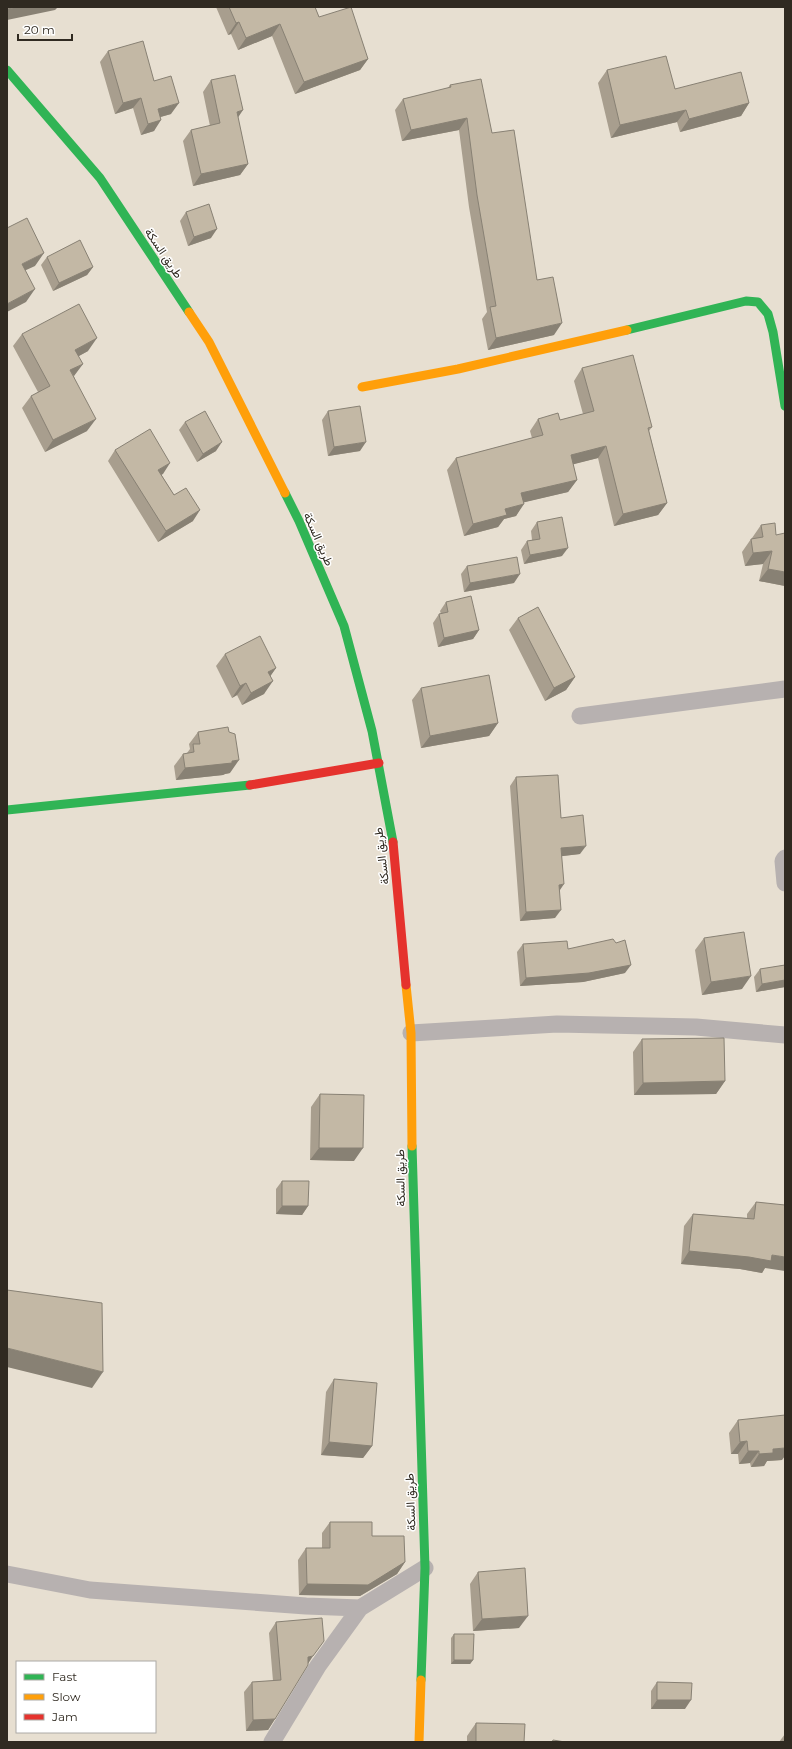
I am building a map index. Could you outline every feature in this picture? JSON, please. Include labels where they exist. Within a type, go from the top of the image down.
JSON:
[{"type":"main road","name":"طريق السكة","points":[[7,70],[100,178],[209,342],[299,521],[344,626],[372,731],[392,836],[411,1033],[412,1184],[425,1568],[419,1742]]},
{"type":"main road","points":[[362,387],[433,375],[498,361],[746,301],[758,302],[768,314],[773,332],[785,406]]},
{"type":"main road","points":[[7,810],[243,786],[379,763]]},
{"type":"street","points":[[580,716],[785,689]]},
{"type":"street","points":[[785,858],[782,861],[785,883]]},
{"type":"street","points":[[411,1033],[557,1024],[696,1027],[785,1035]]},
{"type":"street","points":[[272,1742],[318,1666],[360,1608],[425,1568]]},
{"type":"street","points":[[7,1574],[98,1590],[360,1608]]},
{"type":"building","points":[[7,7],[19,7],[7,9]]},
{"type":"building","points":[[229,7],[315,7],[319,17],[351,7],[368,59],[304,82],[280,24],[246,38],[239,22],[236,23]]},
{"type":"building","points":[[143,41],[154,81],[171,76],[179,103],[158,109],[161,120],[148,124],[141,98],[123,103],[108,51]]},
{"type":"building","points":[[666,56],[675,89],[741,72],[749,103],[689,119],[686,110],[620,125],[607,70]]},
{"type":"building","points":[[235,75],[243,110],[237,112],[248,164],[201,174],[191,130],[220,123],[211,80]]},
{"type":"building","points":[[481,79],[492,133],[514,130],[537,280],[553,277],[562,323],[496,338],[490,307],[496,306],[477,195],[467,118],[411,130],[403,99],[451,87],[450,85]]},
{"type":"building","points":[[209,204],[217,229],[194,237],[186,212]]},
{"type":"building","points":[[27,218],[44,253],[22,264],[35,289],[7,304],[7,228]]},
{"type":"building","points":[[80,240],[93,267],[59,283],[47,257]]},
{"type":"building","points":[[79,304],[97,338],[75,350],[83,364],[70,370],[96,419],[53,440],[31,396],[50,386],[22,334]]},
{"type":"building","points":[[633,355],[652,427],[648,428],[667,503],[623,514],[606,446],[571,455],[577,480],[521,493],[524,504],[505,509],[507,515],[473,524],[456,458],[543,435],[538,419],[558,413],[560,420],[594,411],[582,368]]},
{"type":"building","points":[[360,406],[366,442],[334,447],[328,411]]},
{"type":"building","points":[[205,411],[222,442],[203,454],[185,422]]},
{"type":"building","points":[[150,429],[170,463],[158,470],[174,495],[186,488],[200,510],[166,531],[115,450]]},
{"type":"building","points":[[562,517],[568,548],[530,555],[527,541],[540,539],[537,522]]},
{"type":"building","points":[[775,523],[776,535],[785,533],[785,572],[768,569],[772,551],[753,553],[751,539],[763,537],[761,525]]},
{"type":"building","points":[[517,557],[520,574],[470,583],[467,566]]},
{"type":"building","points":[[471,596],[479,630],[444,638],[439,614],[448,612],[446,602]]},
{"type":"building","points":[[538,607],[575,677],[554,688],[518,618]]},
{"type":"building","points":[[260,636],[276,668],[268,672],[273,681],[251,693],[246,683],[240,686],[225,654]]},
{"type":"building","points":[[489,675],[498,723],[430,736],[421,688]]},
{"type":"building","points":[[228,727],[229,732],[235,734],[239,760],[232,761],[232,763],[185,768],[183,754],[194,752],[193,744],[200,744],[198,732]]},
{"type":"building","points":[[558,775],[561,818],[583,815],[586,846],[561,848],[564,884],[559,885],[561,910],[526,912],[516,777]]},
{"type":"building","points":[[744,932],[751,976],[711,982],[704,938]]},
{"type":"building","points":[[613,939],[616,943],[625,940],[631,965],[589,973],[526,978],[523,944],[567,941],[568,949]]},
{"type":"building","points":[[785,965],[785,980],[762,984],[760,969]]},
{"type":"building","points":[[724,1038],[725,1081],[643,1083],[642,1039]]},
{"type":"building","points":[[320,1094],[364,1095],[363,1148],[319,1148]]},
{"type":"building","points":[[282,1181],[309,1181],[308,1206],[282,1206]]},
{"type":"building","points":[[756,1202],[785,1205],[785,1257],[772,1255],[771,1261],[749,1257],[689,1251],[693,1214],[754,1219]]},
{"type":"building","points":[[7,1290],[102,1303],[103,1372],[7,1348]]},
{"type":"building","points":[[334,1379],[377,1383],[372,1446],[329,1442]]},
{"type":"building","points":[[785,1415],[785,1448],[773,1449],[773,1453],[759,1454],[759,1451],[748,1451],[747,1441],[740,1442],[738,1420]]},
{"type":"building","points":[[330,1522],[372,1522],[372,1536],[404,1536],[405,1562],[368,1585],[307,1584],[306,1548],[330,1548]]},
{"type":"building","points":[[525,1568],[528,1616],[482,1619],[478,1572]]},
{"type":"building","points":[[322,1618],[324,1641],[313,1656],[308,1657],[308,1665],[275,1719],[253,1720],[252,1682],[281,1680],[276,1622]]},
{"type":"building","points":[[454,1634],[474,1634],[473,1660],[454,1660]]},
{"type":"building","points":[[657,1682],[692,1683],[691,1700],[657,1700]]},
{"type":"building","points":[[476,1723],[525,1724],[524,1742],[476,1742]]},
{"type":"building","points":[[553,1740],[565,1742],[552,1742]]},
{"type":"traffic: fast","points":[[7,70],[100,178],[189,312]]},
{"type":"traffic: fast","points":[[627,330],[746,301],[758,302],[768,314],[773,332],[785,406]]},
{"type":"traffic: fast","points":[[285,493],[299,521],[344,626],[372,731],[393,842]]},
{"type":"traffic: fast","points":[[7,810],[250,785]]},
{"type":"traffic: fast","points":[[412,1146],[425,1568],[421,1680]]},
{"type":"traffic: slow","points":[[189,312],[209,342],[285,493]]},
{"type":"traffic: slow","points":[[362,387],[458,369],[627,330]]},
{"type":"traffic: slow","points":[[406,985],[411,1033],[412,1146]]},
{"type":"traffic: slow","points":[[419,1742],[421,1680]]},
{"type":"traffic: jam","points":[[250,785],[379,763]]},
{"type":"traffic: jam","points":[[393,842],[406,985]]}]
